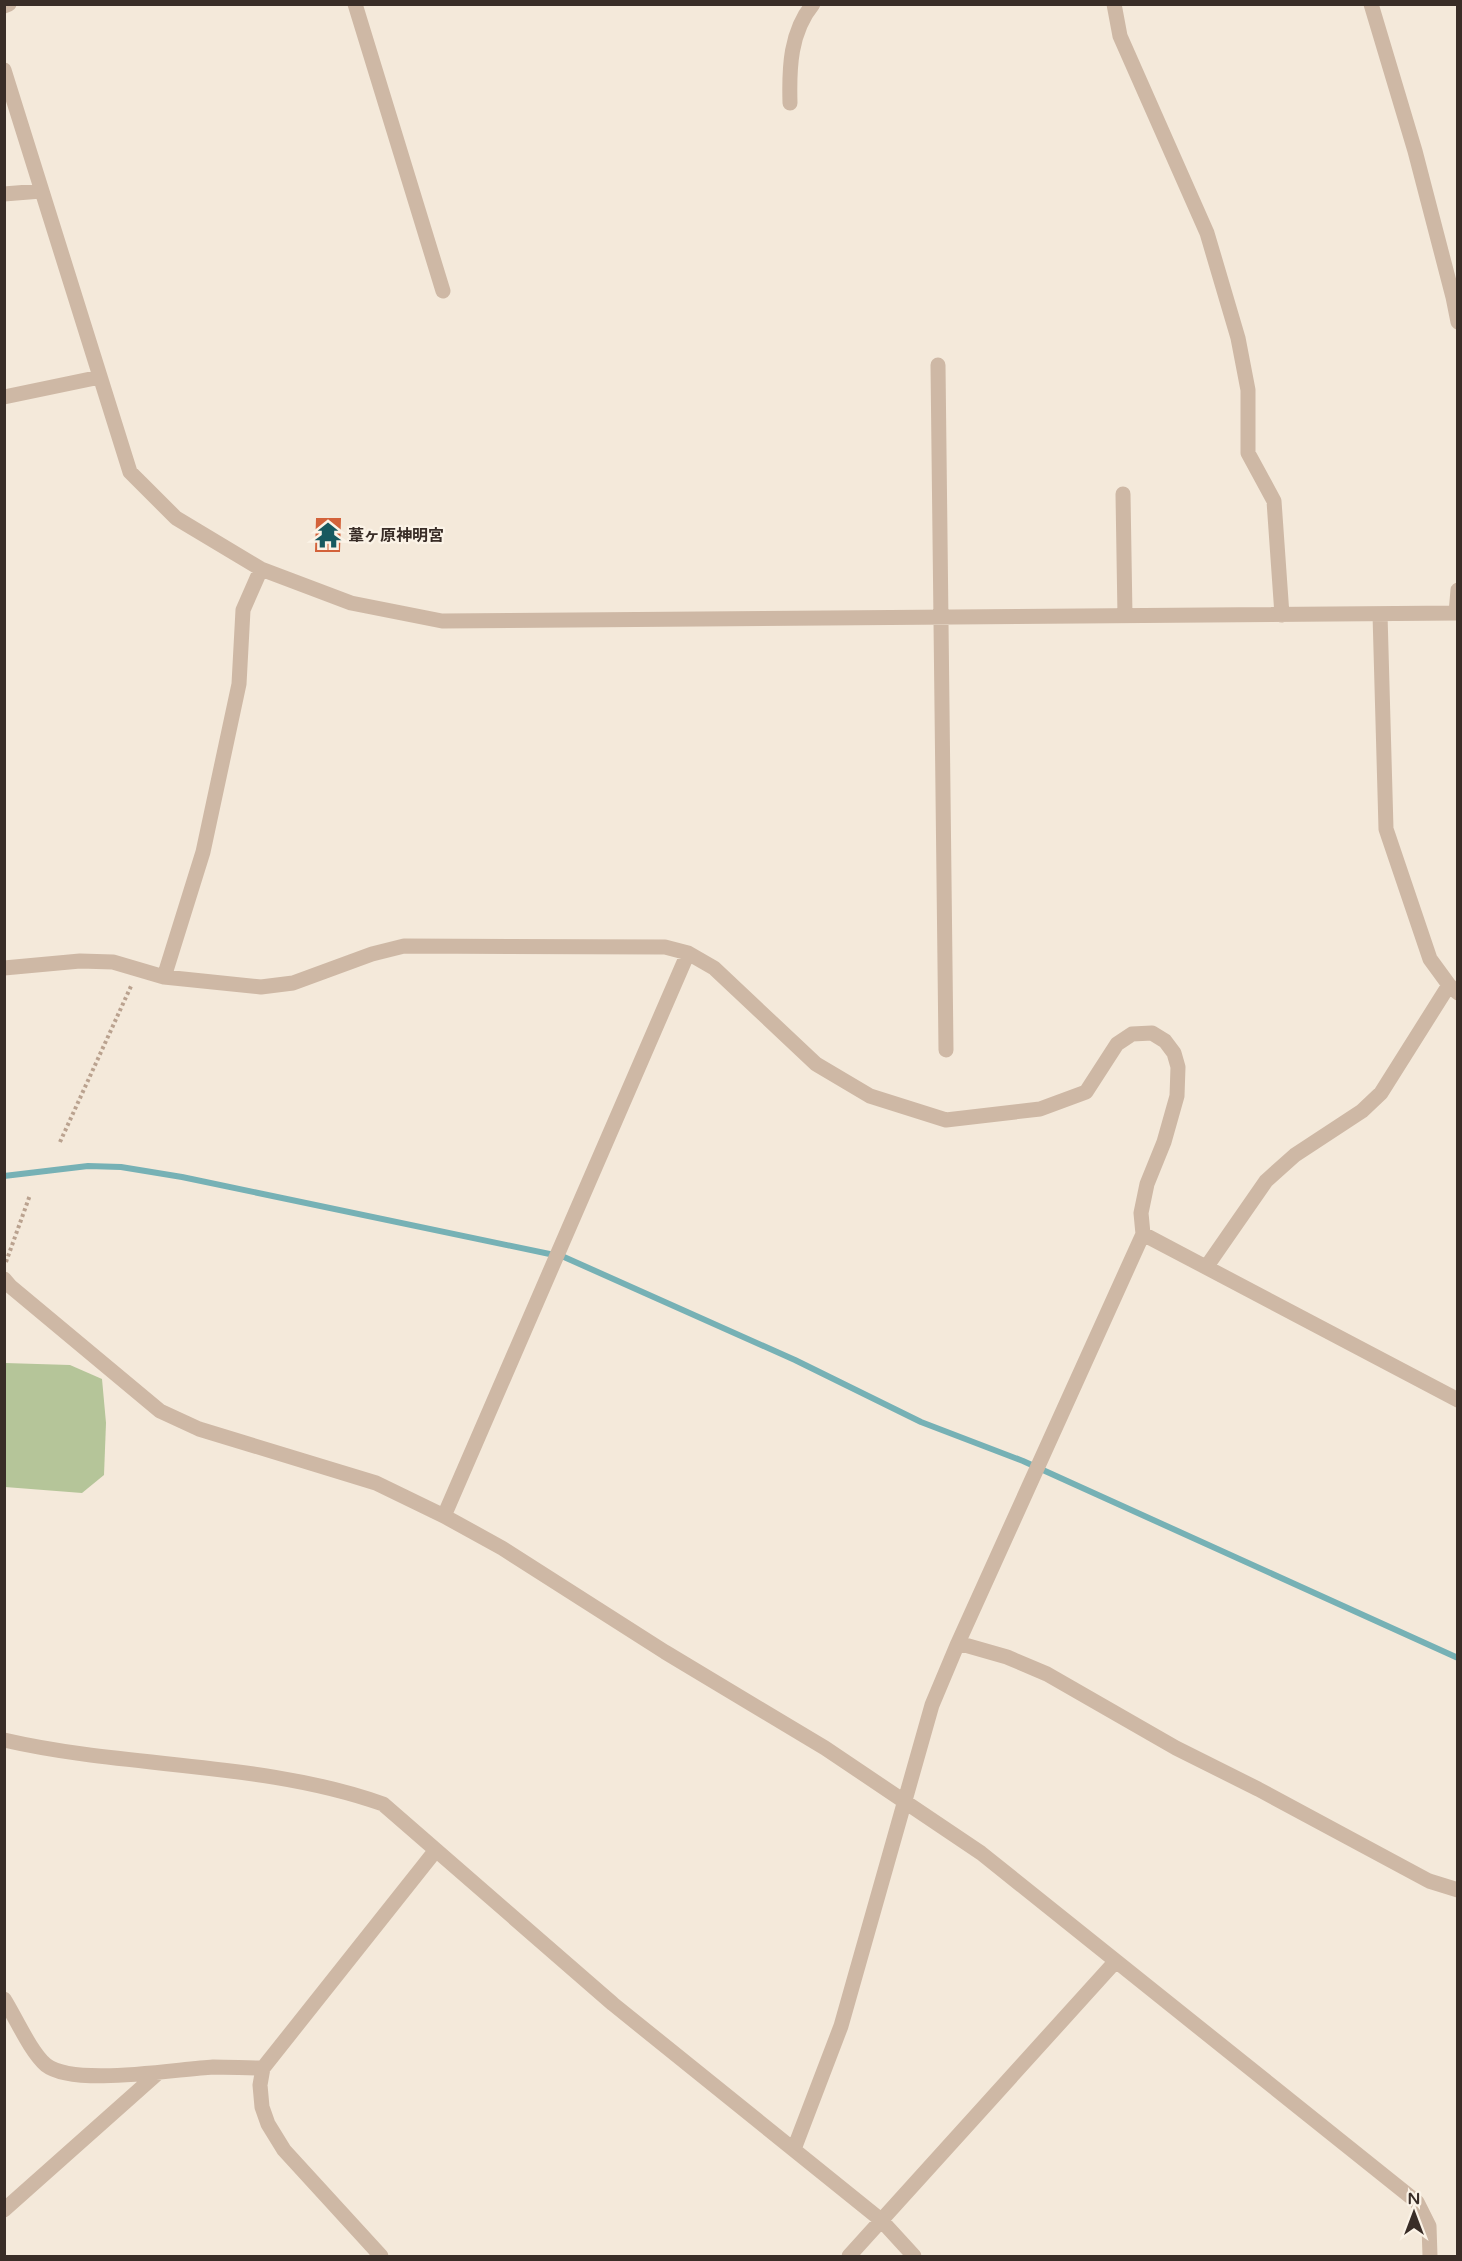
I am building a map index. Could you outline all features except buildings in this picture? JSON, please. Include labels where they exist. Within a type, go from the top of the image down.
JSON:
[{"type":"street","points":[[4,6],[9,4]]},
{"type":"street","points":[[355,4],[443,291]]},
{"type":"street","points":[[790,103],[789,77],[795,36],[813,4]]},
{"type":"street","points":[[1114,4],[1120,36],[1207,233],[1238,338],[1248,390],[1248,453],[1274,501],[1282,615]]},
{"type":"street","points":[[1371,4],[1415,151],[1458,322]]},
{"type":"street","points":[[4,70],[130,472],[176,519],[261,569],[351,603],[442,621],[1380,614],[1457,613],[1458,590]]},
{"type":"street","points":[[4,194],[41,191]]},
{"type":"street","points":[[938,365],[946,1050]]},
{"type":"street","points":[[4,398],[100,377]]},
{"type":"street","points":[[1123,494],[1125,616]]},
{"type":"street","points":[[164,977],[203,852],[239,684],[243,610],[261,569]]},
{"type":"street","points":[[1207,1266],[1266,1181],[1295,1155],[1362,1112],[1381,1093],[1453,989],[1430,959],[1386,829],[1380,614]]},
{"type":"street","points":[[4,968],[80,961],[113,962],[164,977],[261,987],[293,983],[372,954],[404,946],[665,947],[688,953],[714,968],[816,1064],[870,1096],[946,1120],[1040,1109],[1086,1092],[1117,1044],[1132,1034],[1152,1033],[1165,1041],[1174,1053],[1178,1067],[1177,1096],[1164,1142],[1147,1184],[1141,1213],[1143,1234],[958,1643],[932,1706],[841,2026],[794,2149]]},
{"type":"street","points":[[444,1516],[688,953]]},
{"type":"street","points":[[1143,1234],[1458,1400]]},
{"type":"street","points":[[4,1279],[160,1411],[199,1429],[376,1483],[444,1516],[502,1548],[665,1652],[825,1748],[981,1853],[1114,1962],[1417,2202],[1429,2226],[1430,2256]]},
{"type":"street","points":[[958,1643],[1006,1657],[1047,1674],[1176,1748],[1258,1789],[1429,1881],[1458,1890]]},
{"type":"street","points":[[4,1740],[129,1760],[282,1777],[346,1791],[383,1804],[613,2004],[881,2220],[914,2256]]},
{"type":"street","points":[[381,2256],[284,2150],[268,2124],[262,2107],[260,2085],[263,2068],[436,1850]]},
{"type":"street","points":[[849,2256],[1114,1962]]},
{"type":"street","points":[[4,2000],[45,2064],[59,2073],[75,2076],[158,2073],[213,2067],[263,2068]]},
{"type":"street","points":[[4,2210],[158,2073]]},
{"type":"path","points":[[60,1142],[138,970]]},
{"type":"path","points":[[4,1263],[30,1195]]},
{"type":"green space","points":[[5,1363],[70,1365],[102,1379],[106,1423],[104,1475],[82,1493],[5,1487]]},
{"type":"waterway","points":[[4,1176],[88,1166],[121,1167],[182,1177],[564,1257],[795,1360],[921,1422],[1023,1461],[1458,1658]]},
{"type":"place","name":"葦ヶ原神明宮","points":[[328,535]]}]
